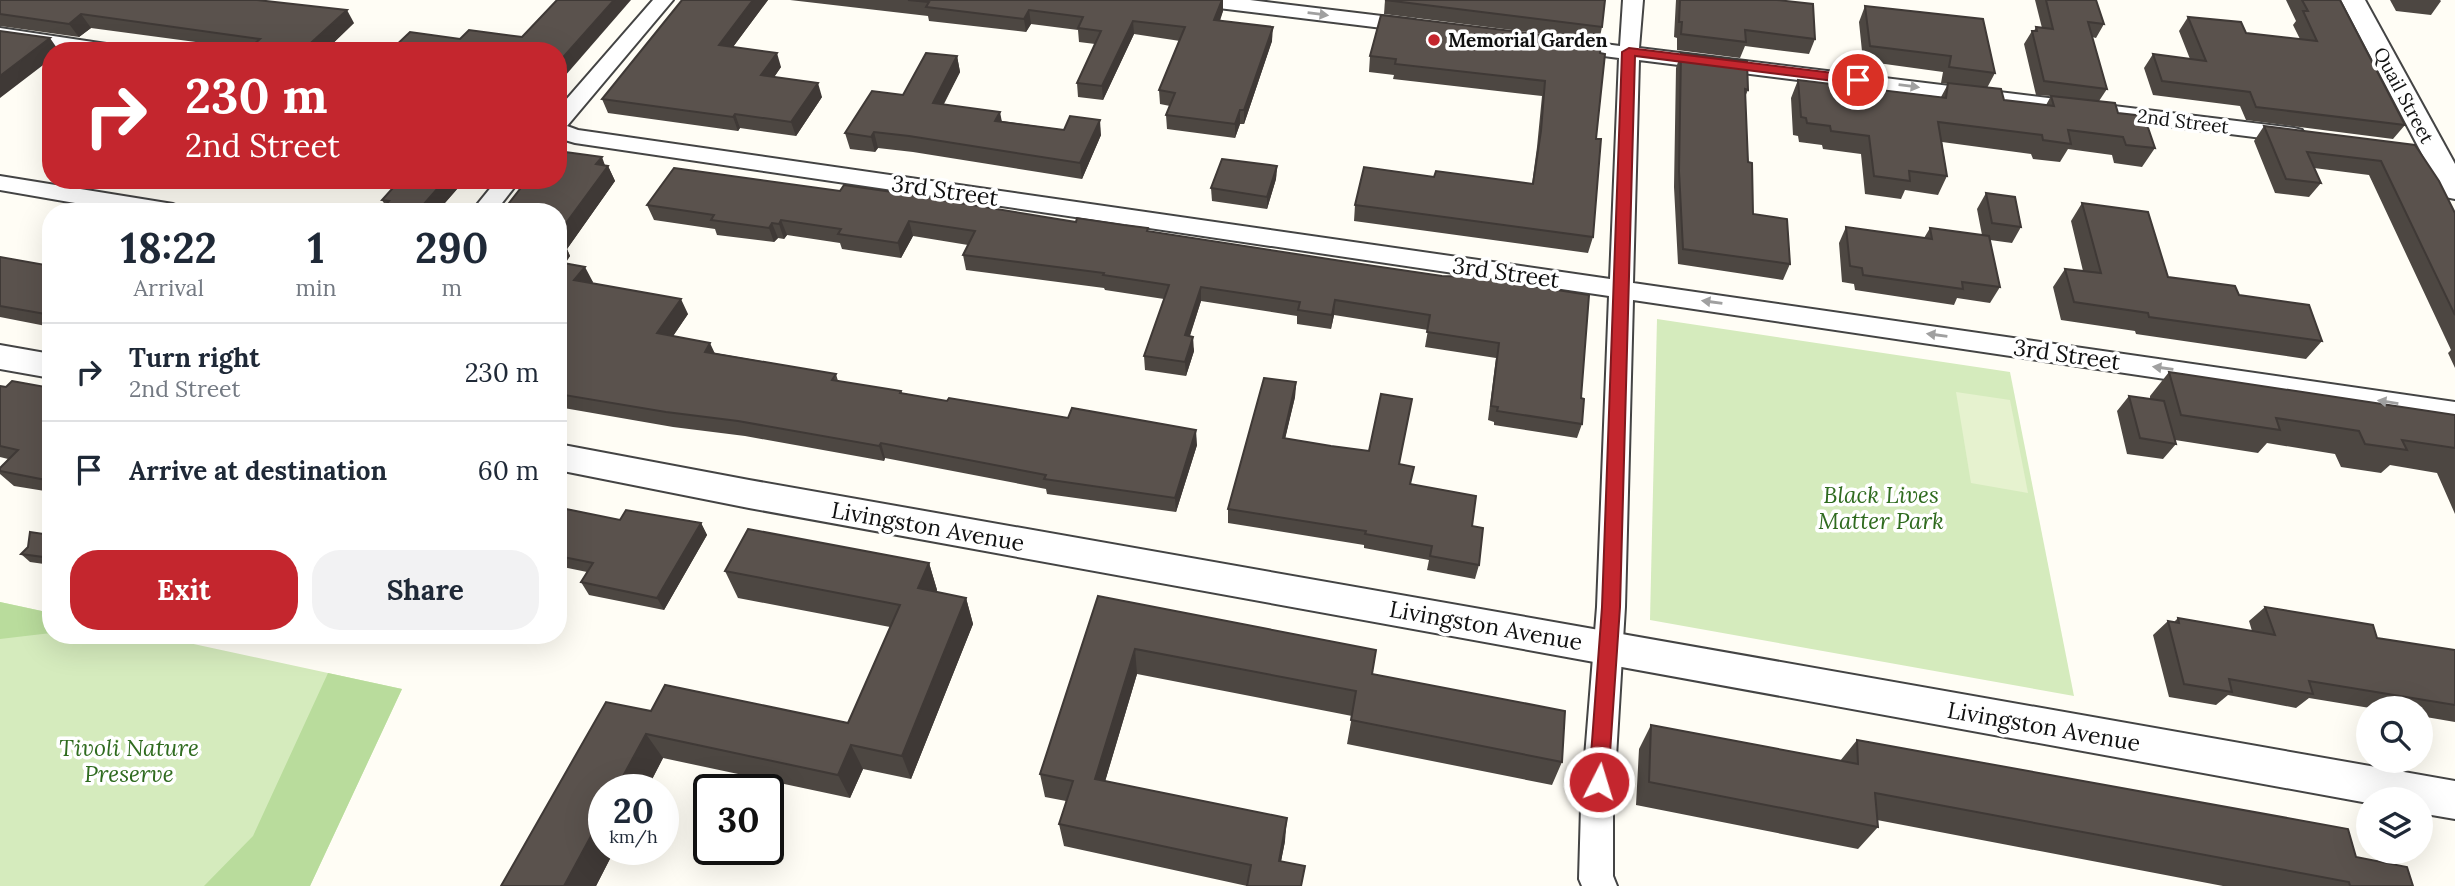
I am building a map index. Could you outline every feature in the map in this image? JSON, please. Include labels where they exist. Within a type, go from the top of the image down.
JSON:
[{"type":"street","points":[[567,112],[663,0]]},
{"type":"street","points":[[1202,0],[1439,29]]},
{"type":"street","points":[[1600,886],[1596,879],[1597,807],[1609,647],[1633,0]]},
{"type":"street","name":"Quail Street","points":[[2353,0],[2445,154],[2455,190]]},
{"type":"street","points":[[0,34],[53,42]]},
{"type":"street","name":"2nd Street","points":[[1550,43],[2311,137]]},
{"type":"street","name":"3rd Street","points":[[567,133],[2455,412]]},
{"type":"street","points":[[2408,150],[2445,154]]},
{"type":"street","points":[[0,183],[119,203]]},
{"type":"street","points":[[490,203],[501,189]]},
{"type":"street","points":[[0,357],[42,364]]},
{"type":"street","name":"Livingston Avenue","points":[[567,459],[749,494],[2455,800]]},
{"type":"green space","name":"Black Lives Matter Park","points":[[1657,319],[2010,372],[2074,696],[1650,620]]},
{"type":"green space","points":[[1956,392],[2010,400],[2028,493],[1971,483]]},
{"type":"green space","name":"Tivoli Nature Preserve","points":[[0,602],[42,611],[42,644],[194,644],[402,689],[310,886],[0,886]]},
{"type":"green space","points":[[0,602],[42,611],[42,634],[0,639]]},
{"type":"green space","points":[[328,673],[402,689],[310,886],[204,886],[253,836]]},
{"type":"building","points":[[0,0],[257,0],[347,10],[312,42],[256,42],[260,39],[81,14],[69,24],[0,14]]},
{"type":"building","points":[[557,0],[614,0],[567,53],[567,42],[399,42],[410,32],[460,39],[469,30],[522,37]]},
{"type":"building","points":[[682,0],[753,0],[719,45],[777,53],[761,75],[818,83],[791,122],[602,99]]},
{"type":"building","points":[[908,0],[1222,0],[1214,20],[1273,27],[1244,110],[1240,110],[1235,124],[1166,115],[1175,93],[1159,90],[1185,27],[1133,21],[1102,86],[1077,83],[1101,31],[1078,28],[1083,17],[1029,10],[1024,19],[926,7],[929,2]]},
{"type":"building","points":[[1385,0],[1605,0],[1602,27]]},
{"type":"building","points":[[1680,0],[1777,0],[1813,4],[1815,39],[1745,30],[1746,42],[1681,34]]},
{"type":"building","points":[[2046,0],[2096,0],[2104,24],[2088,22],[2107,89],[2044,81],[2032,31],[2037,31],[2036,27],[2053,29]]},
{"type":"building","points":[[2302,0],[2340,0],[2405,125],[2256,107],[2250,92],[2162,81],[2153,54],[2206,61],[2188,17],[2241,22],[2246,33],[2317,41],[2303,11],[2308,11]]},
{"type":"building","points":[[1865,6],[1983,19],[1995,73],[1949,67],[1951,56],[1870,46]]},
{"type":"building","points":[[1381,15],[1601,42],[1600,53],[1605,54],[1596,139],[1601,139],[1593,237],[1355,205],[1364,167],[1434,177],[1436,171],[1533,184],[1541,131],[1545,81],[1395,64],[1396,59],[1370,56]]},
{"type":"building","points":[[0,31],[50,38],[42,42],[0,76]]},
{"type":"building","points":[[926,53],[957,56],[933,103],[1000,112],[995,121],[1064,130],[1070,116],[1100,120],[1080,163],[909,136],[874,132],[871,137],[845,133],[872,91],[903,95]]},
{"type":"building","points":[[1681,53],[1747,61],[1748,90],[1745,89],[1748,162],[1752,163],[1753,214],[1787,219],[1790,264],[1683,249],[1679,171]]},
{"type":"building","points":[[1798,80],[1946,98],[1948,83],[2001,89],[2004,100],[2054,106],[2051,96],[2115,103],[2118,113],[2144,116],[2155,148],[2126,145],[2123,137],[2068,130],[2071,144],[2043,140],[2042,135],[1938,122],[1947,176],[1909,171],[1910,181],[1874,176],[1869,136],[1831,131],[1830,126],[1807,123],[1806,118],[1801,117]]},
{"type":"building","points":[[2264,126],[2415,145],[2439,181],[2455,213],[2455,315],[2381,161],[2307,152],[2321,183],[2286,179]]},
{"type":"building","points":[[567,152],[602,157],[596,164],[608,166],[567,222],[567,203],[509,203],[520,189],[567,189]]},
{"type":"building","points":[[1222,159],[1277,166],[1267,197],[1211,188]]},
{"type":"building","points":[[674,168],[840,191],[844,185],[1076,222],[1077,218],[1148,228],[1147,231],[1374,266],[1442,276],[1476,277],[1589,295],[1581,398],[1584,399],[1582,424],[1497,411],[1498,407],[1491,406],[1499,343],[1427,332],[1430,315],[1335,300],[1332,315],[1298,310],[1300,302],[1201,287],[1185,335],[1193,337],[1185,362],[1144,356],[1169,285],[1103,275],[1104,273],[963,255],[975,231],[909,221],[898,243],[838,234],[841,229],[781,220],[779,224],[772,223],[769,228],[711,220],[714,215],[647,205]]},
{"type":"building","points":[[392,189],[437,189],[425,203],[387,203],[389,201],[382,200]]},
{"type":"building","points":[[1986,193],[2015,197],[2021,227],[1992,223]]},
{"type":"building","points":[[2082,203],[2148,212],[2168,277],[2235,286],[2239,295],[2309,305],[2322,341],[2149,317],[2148,313],[2074,302],[2065,269],[2101,273]]},
{"type":"building","points":[[1846,227],[1932,239],[1930,228],[1989,236],[2000,287],[1962,282],[1963,289],[1863,275],[1862,268],[1850,266]]},
{"type":"building","points":[[0,257],[42,264],[42,313],[0,306]]},
{"type":"building","points":[[567,264],[585,267],[574,280],[681,299],[657,333],[710,343],[705,352],[836,374],[832,380],[947,401],[949,398],[1068,418],[1072,408],[1196,430],[1175,498],[1044,479],[1046,475],[881,443],[879,446],[738,421],[567,396]]},
{"type":"building","points":[[2169,372],[2455,415],[2455,448],[2402,440],[2407,450],[2365,444],[2359,431],[2276,418],[2280,430],[2181,415]]},
{"type":"building","points":[[1264,378],[1296,382],[1283,438],[1331,446],[1369,451],[1381,394],[1412,399],[1399,464],[1414,467],[1410,484],[1476,496],[1472,526],[1483,528],[1479,565],[1430,556],[1432,546],[1365,534],[1366,531],[1228,509]]},
{"type":"building","points":[[12,381],[42,386],[42,479],[0,471],[18,450],[0,446],[0,386],[6,387]]},
{"type":"building","points":[[2129,396],[2164,401],[2176,444],[2140,438]]},
{"type":"building","points":[[567,509],[620,520],[626,510],[701,523],[657,598],[581,582],[593,563],[567,558]]},
{"type":"building","points":[[748,529],[929,563],[918,588],[966,598],[902,756],[851,745],[838,775],[646,734],[624,774],[588,774],[588,842],[564,886],[501,886],[606,702],[651,711],[665,685],[848,723],[900,605],[725,571]]},
{"type":"building","points":[[30,532],[42,534],[42,557],[21,554],[28,547]]},
{"type":"building","points":[[1098,596],[1376,650],[1372,674],[1565,711],[1562,762],[1351,720],[1356,691],[1135,649],[1095,779],[1287,818],[1279,861],[1305,866],[1301,886],[1247,886],[1251,865],[1059,824],[1073,781],[1040,774]]},
{"type":"building","points":[[2265,607],[2373,625],[2377,638],[2455,650],[2455,705],[2433,701],[2433,696],[2400,696],[2309,681],[2313,694],[2229,679],[2232,692],[2184,684],[2168,621],[2179,623],[2178,618],[2275,635]]},
{"type":"building","points":[[1651,725],[1858,764],[1857,740],[2348,829],[2356,864],[2407,867],[2413,886],[2350,886],[2349,882],[1875,793],[1878,827],[1649,782]]},
{"type":"place","name":"Memorial Garden","points":[[1434,40]]},
{"type":"route","points":[[1599,782],[1611,607],[1629,52],[1858,80]]}]
